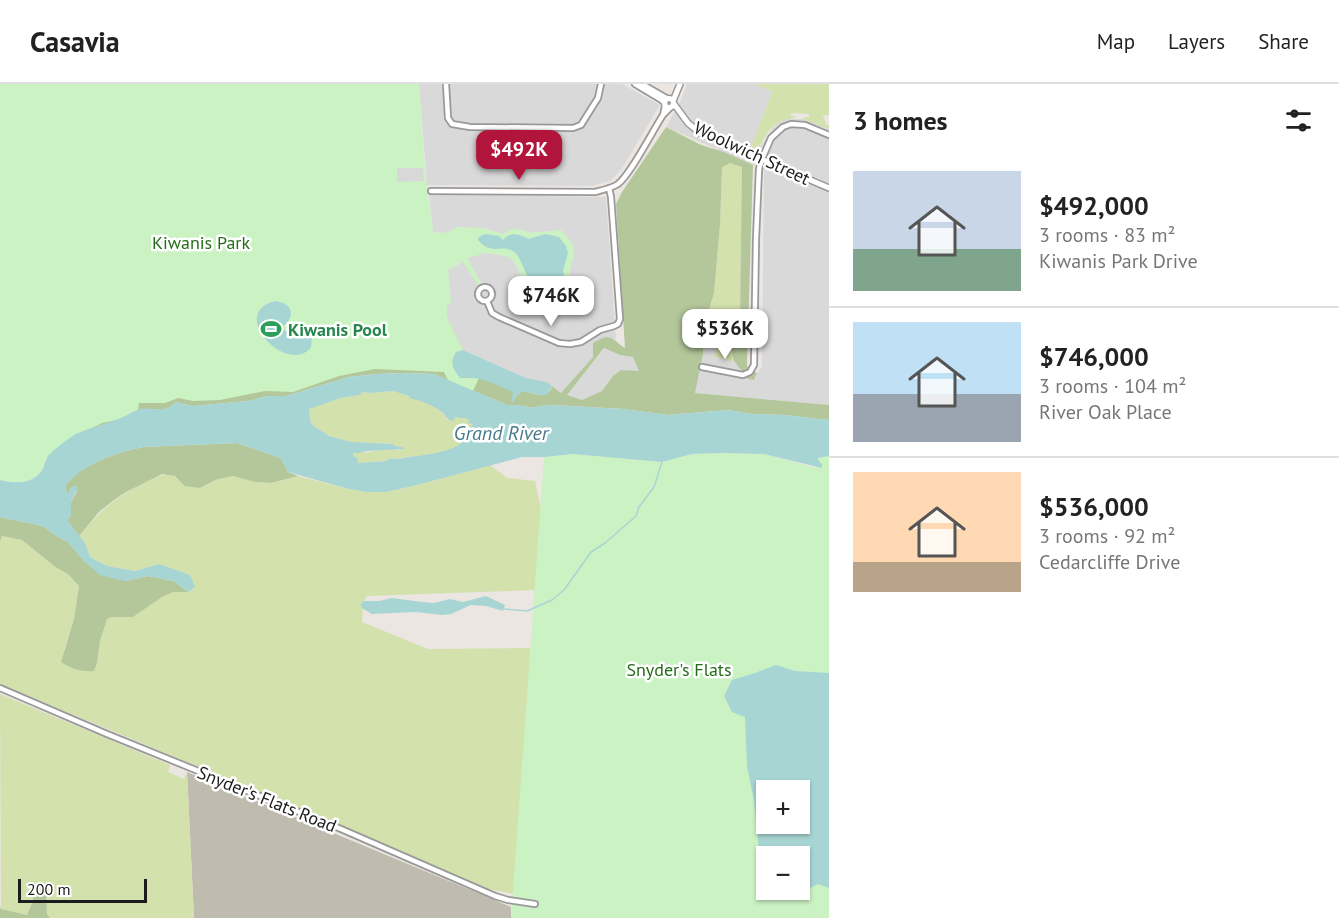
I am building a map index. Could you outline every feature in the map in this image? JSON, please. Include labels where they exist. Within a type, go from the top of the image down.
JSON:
[{"type":"street","points":[[446,84],[448,118],[452,124],[470,127],[573,128],[581,125],[598,98],[602,84]]},
{"type":"street","points":[[635,84],[669,104]]},
{"type":"street","points":[[642,84],[669,104]]},
{"type":"street","points":[[431,191],[595,192],[609,188],[619,183],[628,172],[679,86]]},
{"type":"street","name":"Woolwich Street","points":[[669,104],[700,133],[829,188]]},
{"type":"street","points":[[702,367],[743,375],[750,372],[754,365],[759,169],[771,138],[783,127],[791,124],[805,125],[829,135]]},
{"type":"street","points":[[487,301],[492,313],[559,343],[581,342],[600,330],[618,324],[620,320],[609,188]]},
{"type":"street","name":"Snyder's Flats Road","points":[[0,688],[341,829],[495,896],[536,904]]},
{"type":"shaded area","points":[[419,84],[622,84],[660,105],[621,170],[610,181],[592,186],[427,185]]},
{"type":"shaded area","points":[[687,84],[756,84],[772,92],[751,148],[757,151],[776,124],[785,119],[803,119],[829,129],[829,405],[695,393],[703,356],[696,323],[719,328],[714,357],[734,361],[748,379],[754,380],[762,367],[764,170],[666,127]]},
{"type":"shaded area","points":[[397,168],[423,168],[424,181],[397,182]]},
{"type":"shaded area","points":[[429,194],[606,197],[616,340],[608,337],[561,393],[547,382],[526,378],[463,350],[448,319],[447,305],[451,303],[448,270],[466,258],[485,253],[507,256],[513,260],[525,283],[547,293],[560,303],[574,290],[570,273],[571,262],[552,231],[530,233],[523,230],[503,234],[483,228],[446,233],[433,232]]},
{"type":"shaded area","points":[[605,348],[620,355],[633,357],[668,394],[613,377],[602,391],[582,400],[566,395]]},
{"type":"shaded area","points":[[187,772],[511,907],[511,918],[194,918]]},
{"type":"green space","name":"Kiwanis Park","points":[[0,84],[419,84],[425,170],[433,232],[446,233],[457,227],[483,228],[503,234],[512,229],[530,233],[561,230],[573,248],[574,255],[570,271],[574,298],[563,305],[547,293],[530,287],[525,283],[513,260],[507,256],[485,253],[467,258],[482,284],[479,286],[463,262],[448,270],[451,303],[447,305],[448,319],[463,350],[456,352],[460,378],[479,378],[473,391],[448,380],[444,372],[375,369],[339,376],[293,392],[265,391],[220,400],[193,401],[178,398],[165,403],[139,403],[138,410],[117,420],[102,423],[66,441],[47,457],[40,474],[24,483],[0,480]]},
{"type":"green space","points":[[756,84],[829,84],[829,115],[823,115],[829,129],[803,119],[809,117],[809,114],[791,113],[791,116],[795,118],[781,121],[771,128],[757,151],[751,148],[772,92]]},
{"type":"green space","name":"Kiwanis Park","points":[[0,118],[447,305],[448,319],[463,350],[456,352],[479,378],[514,392],[512,403],[523,391],[540,395],[550,391],[552,386],[561,393],[593,357],[593,343],[599,339],[611,338],[625,348],[616,204],[666,127],[701,145],[753,165],[747,366],[757,373],[754,380],[748,379],[734,361],[730,342],[740,317],[742,167],[730,163],[722,167],[714,293],[703,329],[703,355],[695,393],[829,405],[829,420],[728,410],[667,415],[624,409],[551,405],[532,408],[507,405],[434,374],[376,374],[349,377],[286,396],[266,396],[249,401],[192,406],[176,402],[163,410],[148,409],[66,440],[47,457],[0,480]],"holes":[[[604,348],[620,355],[633,357],[639,371],[621,370],[613,376],[602,391],[582,400],[567,395]]]},
{"type":"green space","points":[[730,163],[742,167],[740,317],[730,342],[734,361],[714,357],[716,347],[713,331],[705,324],[714,293],[722,166]]},
{"type":"green space","points":[[393,391],[431,405],[447,419],[458,417],[468,419],[473,423],[470,434],[463,442],[449,450],[398,459],[390,458],[386,461],[357,463],[353,453],[400,450],[402,447],[393,444],[352,442],[329,436],[311,424],[309,409],[341,398],[360,395],[362,392]]},
{"type":"green space","points":[[237,443],[281,458],[288,472],[298,476],[271,483],[255,482],[233,476],[215,480],[200,488],[185,486],[175,476],[162,474],[114,500],[99,512],[79,536],[67,520],[71,515],[71,502],[77,491],[67,495],[65,486],[81,471],[100,460],[143,447]]},
{"type":"green space","name":"Snyder's Flats","points":[[573,454],[662,462],[692,454],[764,454],[816,468],[818,458],[829,456],[829,918],[511,918],[544,457]]},
{"type":"green space","points":[[490,465],[507,478],[535,481],[541,509],[545,572],[537,590],[367,596],[360,604],[363,609],[362,622],[428,649],[531,648],[755,673],[760,780],[756,780],[756,834],[763,834],[764,846],[756,846],[756,900],[788,900],[829,918],[511,918],[537,898],[488,889],[0,684],[0,542],[2,536],[22,540],[69,575],[79,586],[74,619],[64,650],[97,663],[100,641],[107,619],[133,617],[173,592],[188,592],[159,564],[135,571],[107,566],[90,557],[85,543],[79,536],[110,504],[127,492],[163,475],[183,479],[200,488],[215,480],[233,476],[255,482],[271,483],[298,476],[367,492],[386,492]]},
{"type":"green space","points":[[0,517],[43,526],[68,542],[85,562],[125,581],[148,576],[174,581],[188,592],[173,592],[162,597],[133,617],[107,619],[94,671],[73,668],[61,662],[74,619],[79,586],[69,575],[22,540],[2,536],[0,542]]},
{"type":"green space","points":[[0,694],[170,765],[168,772],[184,779],[187,772],[194,918],[50,918],[47,914],[46,888],[37,884],[27,915],[1,909]]},
{"type":"green space","points":[[37,883],[46,888],[47,914],[50,918],[0,918],[0,906],[1,909],[27,915]]},
{"type":"water","points":[[485,234],[499,236],[503,240],[512,234],[529,239],[545,234],[559,237],[568,253],[563,271],[569,293],[567,297],[562,298],[552,288],[530,279],[513,251],[492,249],[483,245],[478,240]]},
{"type":"water","name":"Kiwanis Pool","points":[[275,301],[284,303],[291,312],[288,321],[283,326],[284,330],[287,331],[297,326],[312,336],[311,347],[301,354],[289,354],[277,349],[266,340],[259,329],[257,318],[262,308]]},
{"type":"water","points":[[463,350],[526,378],[547,382],[552,386],[547,395],[523,391],[516,396],[511,405],[513,392],[481,379],[460,378],[453,366],[456,352]]},
{"type":"water","name":"Grand River","points":[[402,373],[434,374],[507,405],[532,408],[551,405],[624,409],[667,415],[728,410],[829,420],[829,456],[818,458],[822,468],[764,454],[692,454],[662,462],[573,454],[522,457],[413,486],[386,492],[367,492],[288,472],[281,458],[237,443],[143,447],[100,460],[72,478],[65,486],[67,494],[69,489],[74,486],[78,487],[71,502],[71,515],[67,520],[85,543],[90,557],[107,566],[135,571],[159,564],[190,575],[195,587],[188,592],[174,581],[148,576],[125,581],[100,575],[68,542],[43,526],[0,517],[0,480],[25,482],[34,478],[41,472],[52,452],[73,436],[137,410],[166,408],[176,402],[192,406],[249,401],[266,396],[286,396],[349,377]],"holes":[[[393,391],[409,396],[411,399],[438,409],[451,421],[455,417],[469,420],[468,423],[473,424],[469,430],[470,434],[458,445],[442,452],[358,463],[353,453],[404,449],[393,444],[352,442],[329,436],[311,424],[309,409],[341,398],[360,395],[362,392]]]},
{"type":"water","points":[[486,596],[505,605],[503,611],[471,605],[443,615],[415,612],[372,614],[363,609],[360,604],[364,601],[392,598],[434,603],[450,599],[463,602]]},
{"type":"water","points":[[776,665],[795,671],[829,673],[829,888],[818,884],[810,888],[810,846],[758,846],[757,834],[810,834],[810,780],[756,780],[756,821],[747,766],[745,717],[732,712],[724,696],[732,680]]},
{"type":"waterway","points":[[505,609],[527,611],[552,600],[564,590],[591,552],[636,516],[639,507],[654,487],[662,462]]},
{"type":"place","name":"Kiwanis Pool","points":[[271,329]]}]
